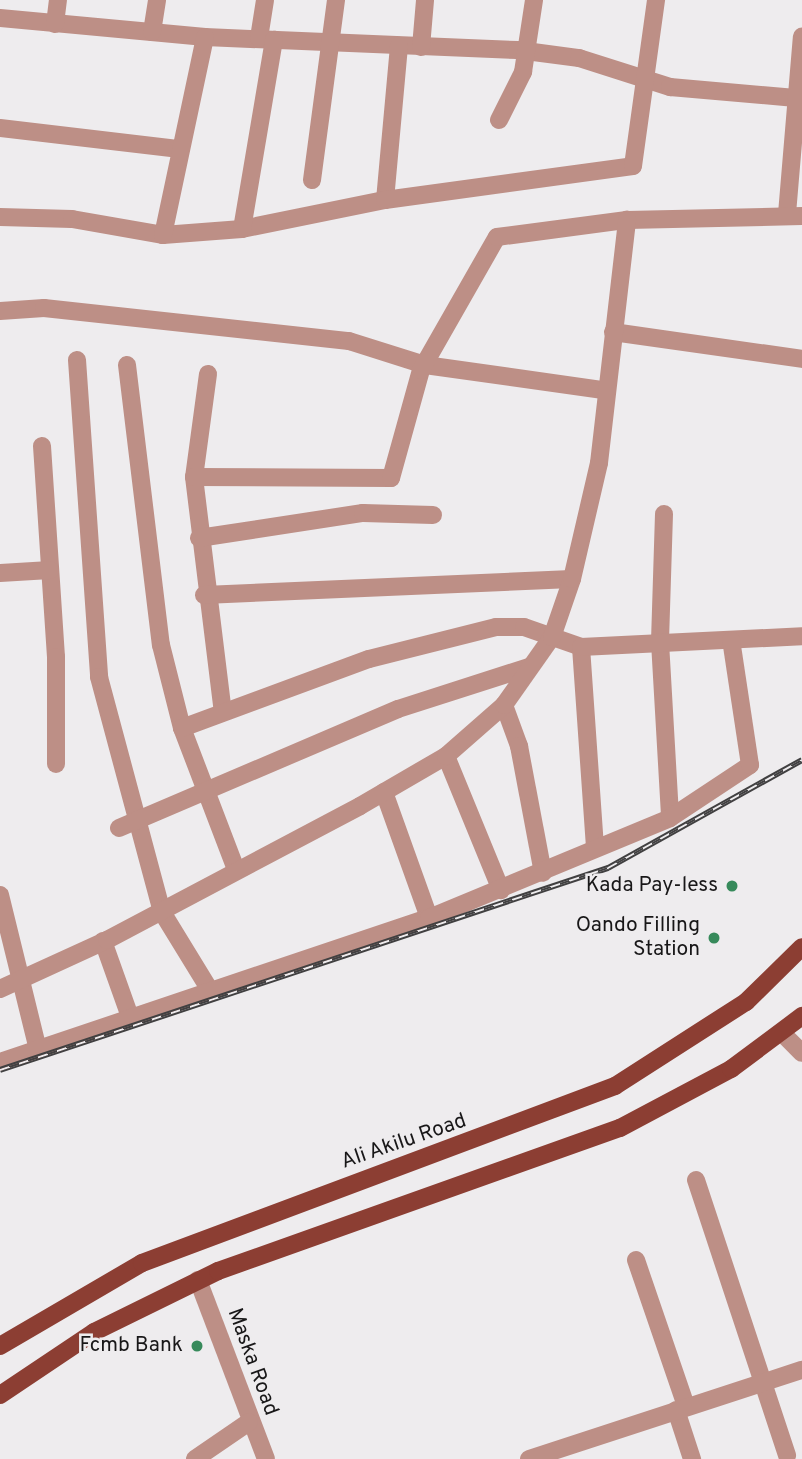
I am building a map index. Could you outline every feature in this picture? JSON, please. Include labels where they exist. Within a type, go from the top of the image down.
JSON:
[{"type":"main road","name":"Ali Akilu Road","points":[[0,1346],[142,1263],[615,1086],[746,1002],[802,947]]},
{"type":"main road","points":[[0,1395],[94,1332],[198,1280],[620,1128],[731,1069],[802,1016]]},
{"type":"street","points":[[55,24],[58,0]]},
{"type":"street","points":[[152,32],[157,0]]},
{"type":"street","points":[[242,229],[266,39],[264,0]]},
{"type":"street","points":[[312,180],[328,43],[336,0]]},
{"type":"street","points":[[421,47],[425,0]]},
{"type":"street","points":[[499,120],[523,72],[534,0]]},
{"type":"street","points":[[0,217],[72,219],[163,235],[242,229],[385,200],[633,166],[656,0]]},
{"type":"street","points":[[0,18],[205,37],[525,51],[579,58],[644,80],[796,98]]},
{"type":"street","points":[[163,235],[205,37]]},
{"type":"street","points":[[194,477],[388,480],[405,440],[425,365],[498,237],[627,220],[794,215],[796,98],[802,37]]},
{"type":"street","points":[[385,200],[399,46]]},
{"type":"street","points":[[0,128],[180,149]]},
{"type":"street","points":[[8,984],[103,942],[162,912],[235,867],[384,792],[446,756],[504,705],[552,638],[572,579],[591,501],[603,390],[627,220]]},
{"type":"street","points":[[0,311],[44,308],[349,341],[425,365],[603,390]]},
{"type":"street","points":[[613,332],[802,359]]},
{"type":"street","points":[[77,360],[99,677],[126,827],[162,912],[211,992]]},
{"type":"street","points":[[127,365],[161,645],[182,728],[235,867]]},
{"type":"street","points":[[208,374],[194,477],[204,595],[223,712]]},
{"type":"street","points":[[42,446],[50,570],[56,764]]},
{"type":"street","points":[[199,538],[363,513],[433,515]]},
{"type":"street","points":[[664,514],[660,642],[670,818]]},
{"type":"street","points":[[0,573],[50,570]]},
{"type":"street","points":[[204,595],[572,579]]},
{"type":"street","points":[[182,728],[369,659],[496,628],[524,627],[581,647],[802,636]]},
{"type":"street","points":[[0,1062],[429,918],[543,873],[595,848],[670,818],[750,765],[731,640]]},
{"type":"street","points":[[581,647],[595,848]]},
{"type":"street","points":[[126,827],[208,794],[398,709],[529,667]]},
{"type":"street","points":[[504,705],[519,746],[543,873]]},
{"type":"street","points":[[446,756],[501,890]]},
{"type":"street","points":[[384,792],[429,918]]},
{"type":"street","points":[[0,895],[8,984],[38,1050]]},
{"type":"street","points":[[103,942],[130,1017]]},
{"type":"street","points":[[782,1033],[802,1053]]},
{"type":"street","points":[[696,1180],[787,1455]]},
{"type":"street","points":[[636,1260],[681,1408],[692,1459]]},
{"type":"street","name":"Maska Road","points":[[198,1280],[249,1422],[266,1459]]},
{"type":"street","points":[[529,1459],[802,1370]]},
{"type":"street","points":[[195,1459],[249,1422]]},
{"type":"railway","points":[[0,1070],[608,868],[802,760]]},
{"type":"place","name":"Kada Pay-less","points":[[732,886]]},
{"type":"place","name":"Oando Filling Station","points":[[714,938]]},
{"type":"place","name":"Fcmb Bank","points":[[197,1346]]}]
